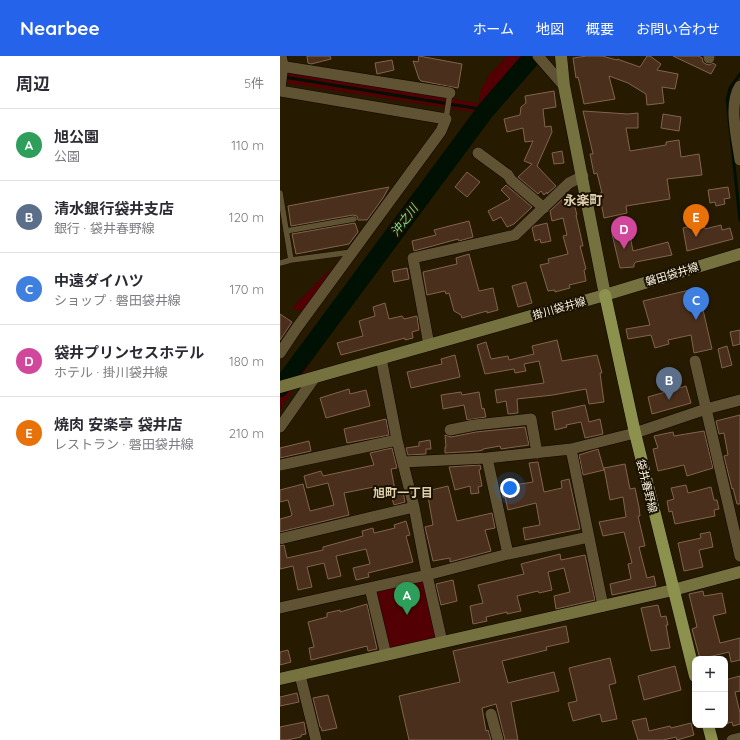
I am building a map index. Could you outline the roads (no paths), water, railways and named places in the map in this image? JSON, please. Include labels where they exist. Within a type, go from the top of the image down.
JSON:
[{"type":"main road","points":[[561,56],[564,86],[583,176],[605,295]]},
{"type":"main road","name":"磐田袋井線","points":[[605,295],[740,254]]},
{"type":"main road","name":"掛川袋井線","points":[[280,387],[605,295]]},
{"type":"main road","name":"袋井春野線","points":[[605,295],[634,433],[692,664]]},
{"type":"main road","points":[[280,679],[673,590],[740,572]]},
{"type":"main road","points":[[709,728],[712,740]]},
{"type":"street","points":[[538,56],[564,86]]},
{"type":"street","points":[[280,88],[282,64],[449,95]]},
{"type":"street","points":[[740,86],[734,98],[734,113],[740,160]]},
{"type":"street","points":[[280,91],[446,114],[441,131],[280,353]]},
{"type":"street","points":[[478,153],[508,175],[511,180],[544,208]]},
{"type":"street","points":[[428,345],[412,258],[515,235],[569,183],[583,176]]},
{"type":"street","points":[[381,358],[397,440],[414,507],[442,642]]},
{"type":"street","points":[[695,361],[740,556]]},
{"type":"street","points":[[280,427],[315,377]]},
{"type":"street","points":[[403,462],[487,458],[571,449],[634,433],[706,409],[740,400]]},
{"type":"street","points":[[450,430],[475,425],[531,419],[538,453]]},
{"type":"street","points":[[280,465],[397,440]]},
{"type":"street","points":[[571,449],[603,606]]},
{"type":"street","points":[[487,458],[508,554]]},
{"type":"street","points":[[280,539],[414,507]]},
{"type":"street","points":[[280,608],[427,575],[508,554],[588,537]]},
{"type":"street","points":[[370,588],[386,654]]},
{"type":"street","points":[[300,674],[316,740]]},
{"type":"street","points":[[491,714],[498,740]]},
{"type":"street","points":[[732,740],[740,738]]},
{"type":"lane","points":[[446,114],[449,95]]},
{"type":"lane","points":[[280,193],[291,260]]},
{"type":"lane","points":[[286,231],[354,219]]},
{"type":"lane","points":[[280,263],[291,260],[352,252]]},
{"type":"waterway","name":"沖之川","points":[[280,388],[486,110],[533,56]]},
{"type":"waterway","points":[[740,74],[730,88],[727,100],[740,220]]},
{"type":"waterway","points":[[284,77],[486,110]]},
{"type":"place","name":"焼肉 安楽亭 袋井店","points":[[696,237]]},
{"type":"place","name":"袋井プリンセスホテル","points":[[624,249]]},
{"type":"place","name":"中遠ダイハツ","points":[[696,320]]},
{"type":"place","name":"清水銀行袋井支店","points":[[669,400]]},
{"type":"place","name":"旭公園","points":[[407,615]]},
{"type":"district","name":"永楽町","points":[[583,200]]},
{"type":"district","name":"旭町一丁目","points":[[403,492]]}]
